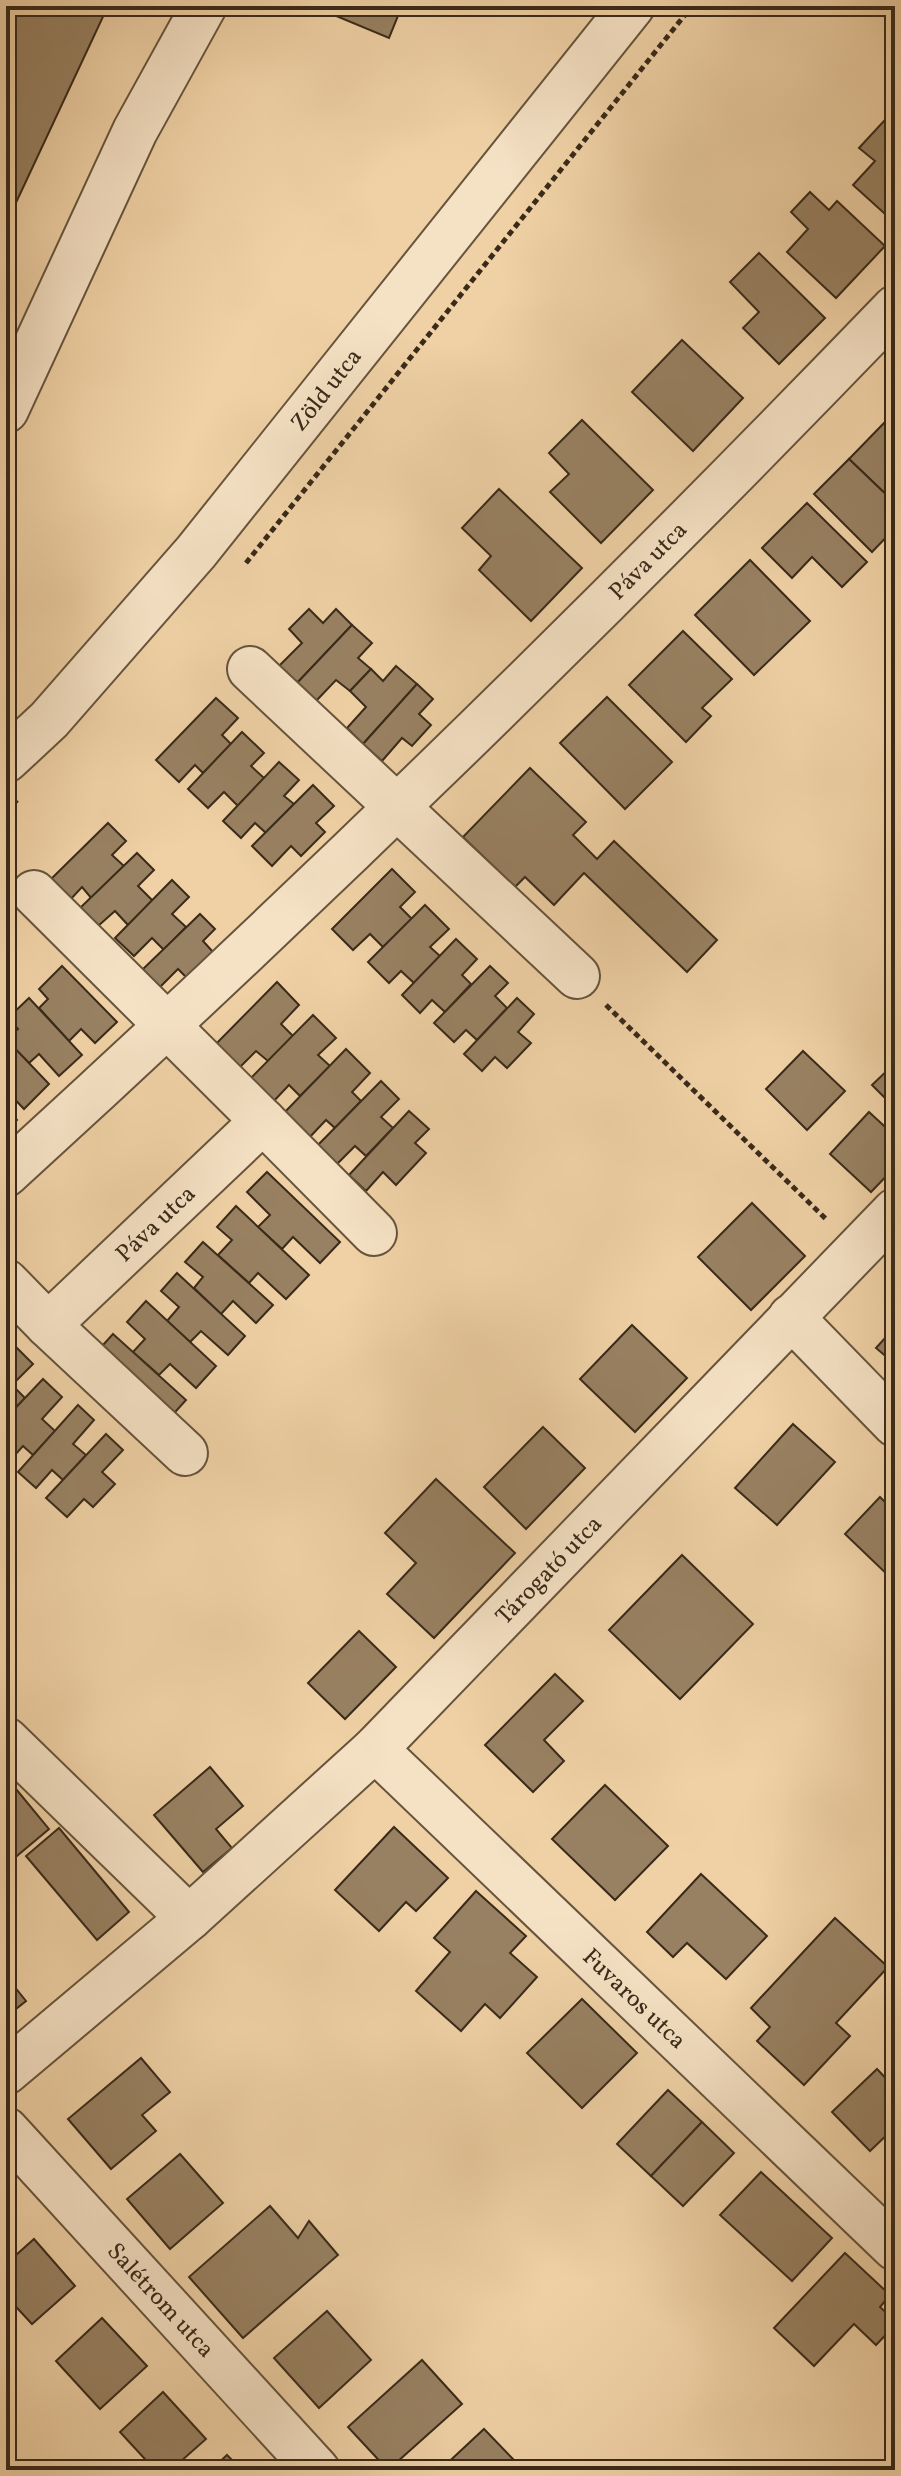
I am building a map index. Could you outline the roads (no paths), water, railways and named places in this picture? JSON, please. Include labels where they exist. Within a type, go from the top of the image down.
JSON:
[{"type":"street","points":[[6,410],[135,131],[204,6]]},
{"type":"street","name":"Zöld utca","points":[[6,760],[49,720],[196,552],[632,6]]},
{"type":"street","name":"Páva utca","points":[[6,1174],[167,1028],[491,716],[895,308]]},
{"type":"street","points":[[250,669],[577,976]]},
{"type":"street","points":[[34,893],[374,1233]]},
{"type":"street","name":"Páva utca","points":[[48,1325],[263,1121]]},
{"type":"street","name":"Tárogató utca","points":[[6,2072],[189,1918],[375,1749],[895,1211]]},
{"type":"street","points":[[6,1282],[185,1453]]},
{"type":"street","points":[[791,1317],[895,1424]]},
{"type":"street","points":[[6,1740],[189,1918]]},
{"type":"street","name":"Fuvaros utca","points":[[375,1749],[895,2248]]},
{"type":"street","name":"Salétrom utca","points":[[6,2130],[317,2470]]}]
